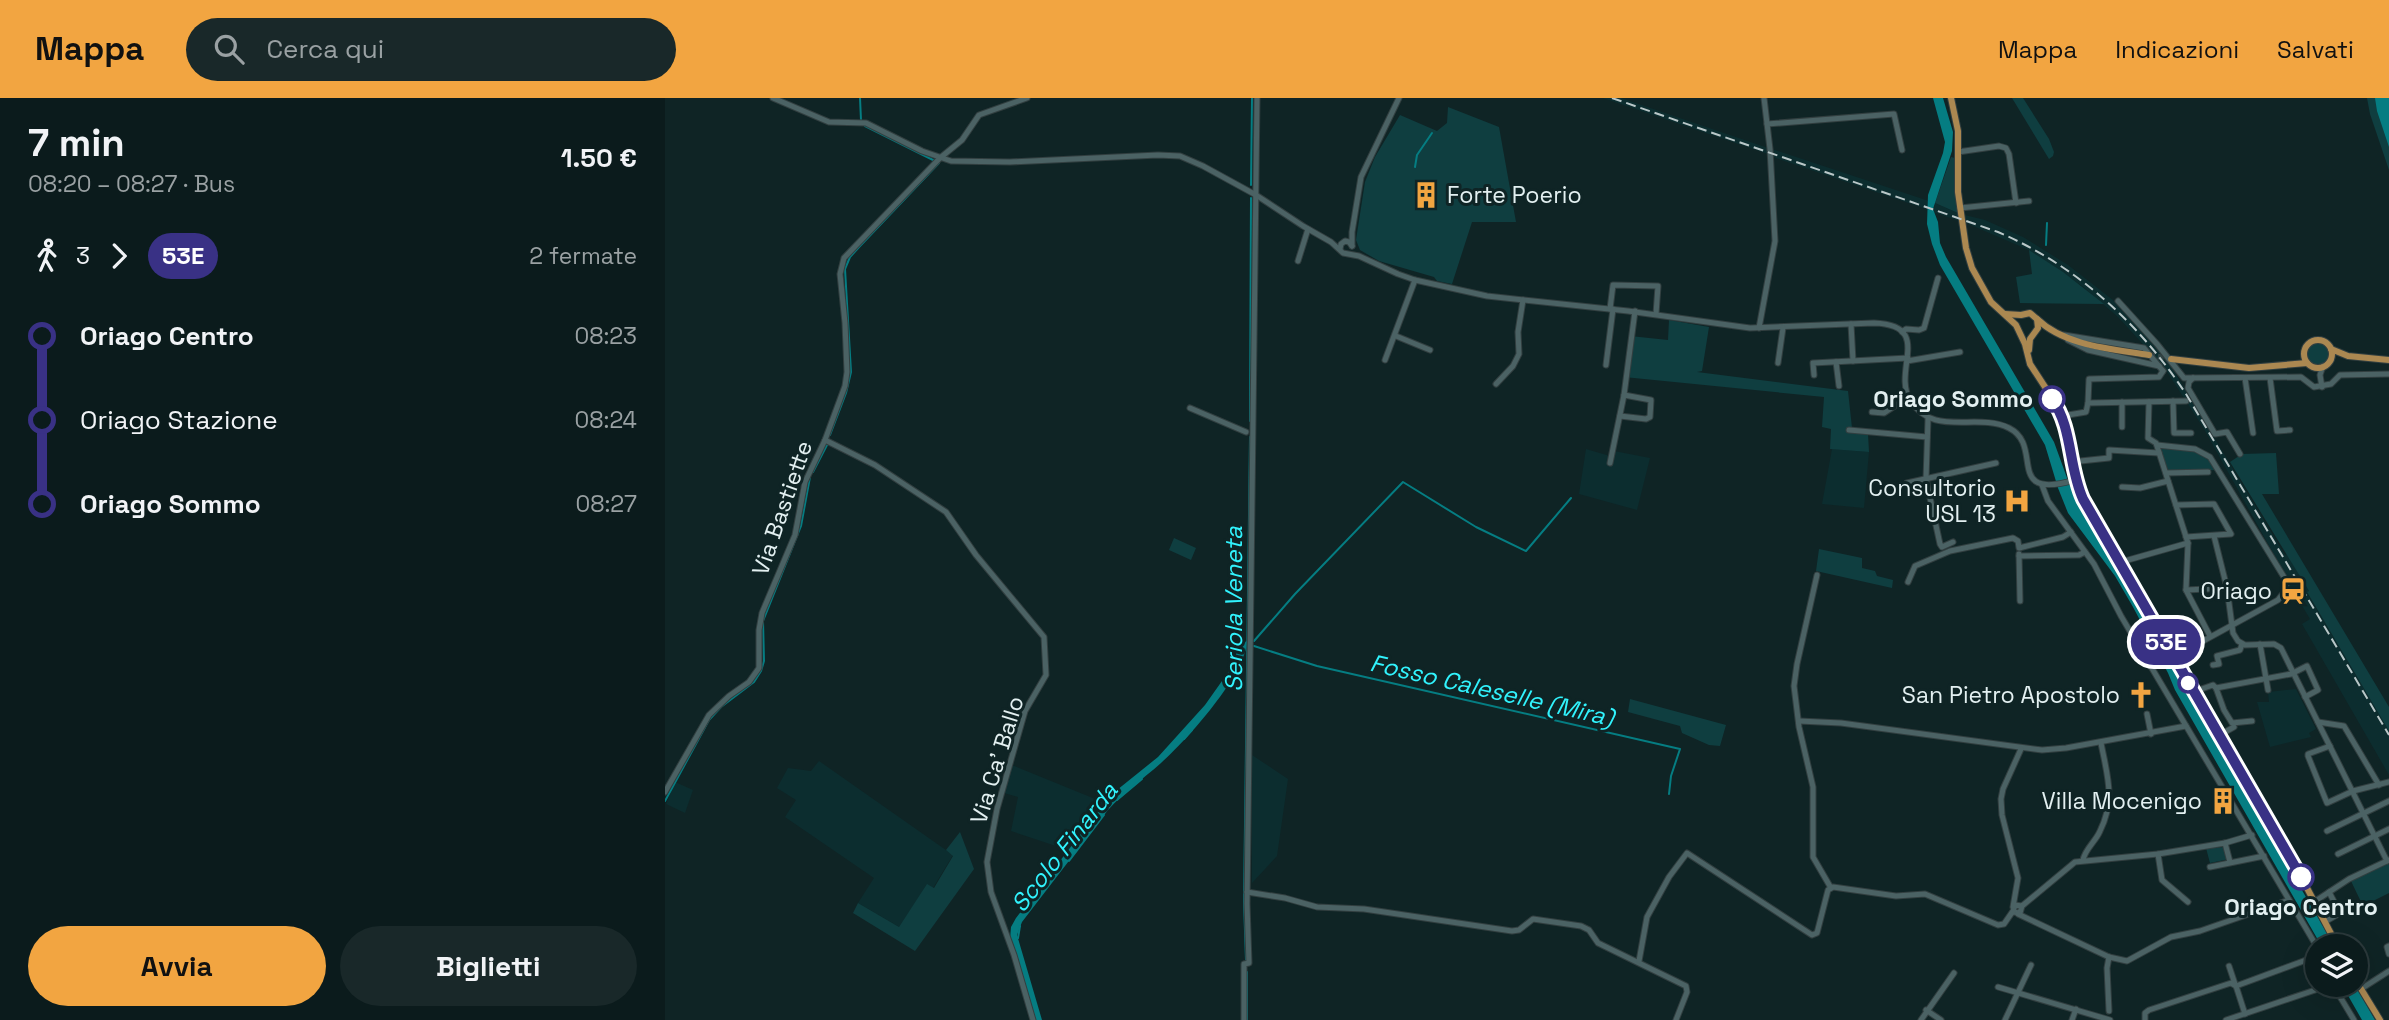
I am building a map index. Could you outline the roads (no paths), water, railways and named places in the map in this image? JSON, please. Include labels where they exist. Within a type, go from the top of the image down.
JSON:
[{"type":"main road","points":[[1951,98],[1957,124],[1960,208],[1972,268],[1991,302],[2016,325],[2028,360],[2062,416],[2073,481],[2301,876],[2331,934]]},
{"type":"main road","points":[[2004,313],[2021,316],[2029,313],[2058,334]]},
{"type":"main road","points":[[2016,325],[2021,316]]},
{"type":"main road","points":[[2037,319],[2038,326],[2029,341],[2037,376]]},
{"type":"main road","points":[[2021,334],[2058,334],[2105,348],[2149,355]]},
{"type":"main road","points":[[2287,363],[2311,341],[2319,340],[2348,356],[2389,360]]},
{"type":"main road","points":[[2304,349],[2307,363]]},
{"type":"main road","points":[[2330,361],[2331,349]]},
{"type":"main road","points":[[2171,359],[2269,368],[2287,363],[2323,366],[2348,356]]},
{"type":"main road","points":[[2366,997],[2380,1020]]},
{"type":"street","points":[[773,98],[829,122],[860,122],[873,126],[940,158],[961,161],[1010,162],[1175,155],[1203,166],[1256,195],[1331,242],[1343,253],[1359,256],[1380,267],[1415,279],[1487,296],[1759,328],[1882,323],[1902,332],[1909,343],[1903,382],[1916,410],[1928,419],[2008,428],[2019,440],[2032,477],[2043,486],[2051,505],[2085,552],[2309,934]]},
{"type":"street","name":"Via Bastiette","points":[[665,792],[709,715],[749,682],[758,671],[761,659],[759,630],[762,614],[795,535],[807,477],[844,390],[847,372],[840,274],[842,263],[850,250],[940,158],[962,140],[979,115],[1027,98]]},
{"type":"street","points":[[1244,1020],[1247,964],[1257,98]]},
{"type":"street","points":[[1347,254],[1352,246],[1352,232],[1364,168],[1399,98]]},
{"type":"street","points":[[1759,328],[1775,246],[1764,98]]},
{"type":"street","points":[[1767,124],[1894,114],[1902,150]]},
{"type":"street","points":[[1958,152],[2000,146],[2006,148],[2016,203]]},
{"type":"street","points":[[1960,208],[2029,201]]},
{"type":"street","points":[[1298,261],[1308,229]]},
{"type":"street","points":[[1340,249],[1352,232]]},
{"type":"street","points":[[1331,242],[1343,242],[1352,246],[1359,256]]},
{"type":"street","points":[[1902,332],[1906,329],[1924,328],[1938,278]]},
{"type":"street","points":[[1385,360],[1415,279]]},
{"type":"street","points":[[1606,365],[1613,285],[1658,286],[1656,314]]},
{"type":"street","points":[[1496,384],[1513,366],[1519,354],[1517,332],[1523,300]]},
{"type":"street","points":[[2118,301],[2157,344],[2182,377],[2301,377],[2311,387],[2322,387],[2331,384],[2341,375],[2389,374]]},
{"type":"street","points":[[1610,463],[1624,395],[1635,312]]},
{"type":"street","points":[[1851,324],[1853,361]]},
{"type":"street","points":[[1778,363],[1783,328]]},
{"type":"street","points":[[2058,334],[2088,350],[2154,363],[2163,371]]},
{"type":"street","points":[[2058,334],[2144,348],[2163,371]]},
{"type":"street","points":[[1395,336],[1430,350]]},
{"type":"street","points":[[1814,375],[1813,363],[1908,359],[1959,352]]},
{"type":"street","points":[[1836,362],[1839,386]]},
{"type":"street","points":[[2322,387],[2323,366]]},
{"type":"street","points":[[2314,367],[2321,375]]},
{"type":"street","points":[[2062,416],[2086,412],[2089,379],[2159,377],[2163,371]]},
{"type":"street","points":[[2270,377],[2277,430],[2290,430]]},
{"type":"street","points":[[2193,378],[2188,388],[2215,434],[2227,432],[2240,454]]},
{"type":"street","points":[[2245,378],[2253,433]]},
{"type":"street","points":[[1620,416],[1646,419],[1650,417],[1651,400],[1624,395]]},
{"type":"street","points":[[1872,412],[1884,413],[1908,397]]},
{"type":"street","points":[[2173,401],[2174,433],[2191,433]]},
{"type":"street","points":[[2088,403],[2186,401]]},
{"type":"street","points":[[2122,402],[2122,427]]},
{"type":"street","points":[[2149,402],[2147,438],[2157,445],[2197,449],[2213,460],[2287,582],[2278,600],[2174,657]]},
{"type":"street","points":[[1190,408],[1246,432]]},
{"type":"street","points":[[1928,419],[1926,479],[1940,544],[1942,547],[1953,542]]},
{"type":"street","points":[[1849,430],[1927,437]]},
{"type":"street","name":"Via Ca' Ballo","points":[[825,440],[875,465],[946,512],[976,555],[1044,637],[1046,675],[1025,711],[997,809],[988,862],[991,892],[1033,1020]]},
{"type":"street","points":[[2157,445],[2187,540],[2186,590],[2210,636]]},
{"type":"street","points":[[2071,462],[2109,458],[2109,450],[2159,453]]},
{"type":"street","points":[[1907,483],[1996,463]]},
{"type":"street","points":[[2166,474],[2208,472]]},
{"type":"street","points":[[2043,486],[2073,481]]},
{"type":"street","points":[[2122,487],[2137,488],[2168,481]]},
{"type":"street","points":[[2051,505],[2049,494],[2054,486]]},
{"type":"street","points":[[2121,562],[2187,540],[2231,534],[2214,504],[2176,505]]},
{"type":"street","points":[[2019,548],[2051,541],[2071,532]]},
{"type":"street","points":[[2214,536],[2227,588],[2233,633],[2242,644]]},
{"type":"street","points":[[1908,582],[1915,566],[1950,551],[2012,538],[2018,541],[2019,548],[2020,601]]},
{"type":"street","points":[[2019,556],[2078,555],[2085,552]]},
{"type":"street","points":[[1639,961],[1647,917],[1669,877],[1687,853],[1812,935],[1817,933],[1831,888],[1813,857],[1813,787],[1799,720],[1795,674],[1817,575]]},
{"type":"street","points":[[2186,590],[2227,588]]},
{"type":"street","points":[[2242,644],[2279,646],[2388,860],[2349,879],[2317,900]]},
{"type":"street","points":[[2213,665],[2219,664],[2217,656],[2239,650],[2242,644]]},
{"type":"street","points":[[2260,644],[2268,690]]},
{"type":"street","points":[[2193,692],[2213,685],[2216,688],[2293,673],[2307,666],[2318,688],[2305,697]]},
{"type":"street","points":[[2216,688],[2232,723],[2252,721]]},
{"type":"street","points":[[2147,715],[2151,734]]},
{"type":"street","points":[[1799,720],[1984,741],[2021,749],[2055,749],[2101,743],[2186,726]]},
{"type":"street","points":[[2318,722],[2344,726],[2379,785]]},
{"type":"street","points":[[2218,736],[2234,727]]},
{"type":"street","points":[[2083,860],[2084,854],[2101,831],[2111,796],[2101,743]]},
{"type":"street","points":[[2330,746],[2308,754],[2327,803],[2353,791],[2389,782]]},
{"type":"street","points":[[2014,911],[2018,878],[2002,815],[2001,799],[2021,749]]},
{"type":"street","points":[[2327,831],[2389,801]]},
{"type":"street","points":[[2338,854],[2389,829]]},
{"type":"street","points":[[1831,888],[1896,896],[1925,894],[1998,925],[2004,924],[2018,904],[2022,906],[2075,862],[2158,854],[2225,843],[2252,835]]},
{"type":"street","points":[[2225,843],[2230,862]]},
{"type":"street","points":[[2158,854],[2162,880],[2188,902]]},
{"type":"street","points":[[2210,867],[2264,856]]},
{"type":"street","points":[[1247,892],[1317,907],[1364,909],[1512,931],[1519,930],[1533,919],[1571,923],[1588,930],[1598,943],[1686,986],[1687,992],[1676,1020]]},
{"type":"street","points":[[2328,920],[2340,913],[2330,892]]},
{"type":"street","points":[[2014,911],[2109,957],[2127,961],[2171,937],[2200,931],[2289,900]]},
{"type":"street","points":[[2389,946],[2389,954]]},
{"type":"street","points":[[2109,957],[2109,1011]]},
{"type":"street","points":[[2145,1020],[2145,1013],[2149,1010],[2231,983],[2236,985],[2305,960]]},
{"type":"street","points":[[2005,1020],[2031,965]]},
{"type":"street","points":[[2229,965],[2245,1014]]},
{"type":"street","points":[[2368,984],[2389,971]]},
{"type":"street","points":[[1921,1020],[1954,973]]},
{"type":"street","points":[[1998,988],[2110,1020]]},
{"type":"street","points":[[2226,1020],[2305,994]]},
{"type":"street","points":[[2339,997],[2354,1020]]},
{"type":"street","points":[[2072,1020],[2076,1009]]},
{"type":"street","points":[[1926,1010],[1941,1020]]},
{"type":"water","points":[[1933,98],[1943,98],[1953,132],[1952,151],[1933,209],[1938,222],[1940,243],[1946,257],[2054,442],[2070,486],[2121,570],[2200,715],[2327,934],[2315,934],[2175,690],[2115,576],[2068,513],[2045,445],[1940,265],[1927,224],[1928,195],[1945,142]]},
{"type":"water","points":[[2375,98],[2389,98],[2389,147],[2377,111]]},
{"type":"water","points":[[1247,641],[1237,671],[1213,706],[1172,753],[1108,810],[1022,922],[1017,935],[1042,1020],[1036,1020],[1010,939],[1011,927],[1016,918],[1103,805],[1158,757],[1205,705],[1234,664],[1238,645]]},
{"type":"water","points":[[2349,997],[2362,997],[2375,1020],[2362,1020]]},
{"type":"waterway","points":[[860,98],[861,120]]},
{"type":"waterway","name":"Seriola Veneta","points":[[1251,185],[1252,98]]},
{"type":"waterway","points":[[865,126],[935,161]]},
{"type":"waterway","points":[[1415,167],[1417,155],[1432,133]]},
{"type":"waterway","points":[[830,435],[851,372],[845,269],[850,257],[939,163]]},
{"type":"waterway","name":"Seriola Veneta","points":[[1250,421],[1251,198]]},
{"type":"waterway","points":[[2046,245],[2047,223]]},
{"type":"waterway","name":"Seriola Veneta","points":[[1246,960],[1244,902],[1250,437]]},
{"type":"waterway","points":[[813,472],[827,445]]},
{"type":"waterway","points":[[665,801],[709,720],[721,707],[754,682],[761,671],[764,661],[763,621],[801,526],[810,477]]},
{"type":"waterway","name":"Scolo Finarda","points":[[1254,641],[1295,594],[1403,482],[1476,527],[1526,551],[1571,498]]},
{"type":"waterway","name":"Fosso Caleselle (Mira)","points":[[1254,646],[1317,666],[1680,749],[1671,776],[1669,794]]},
{"type":"waterway","name":"Scolo Finarda","points":[[1184,739],[1192,730]]},
{"type":"waterway","name":"Scolo Finarda","points":[[1117,800],[1142,779]]},
{"type":"waterway","name":"Scolo Finarda","points":[[1069,861],[1104,815]]},
{"type":"waterway","name":"Scolo Finarda","points":[[1018,938],[1020,926]]},
{"type":"waterway","name":"Seriola Veneta","points":[[1247,972],[1247,1020]]},
{"type":"tunnel","points":[[2149,355],[2171,359]]},
{"type":"railway","points":[[1612,98],[1998,232],[2027,246],[2080,279],[2127,321],[2168,368],[2186,394],[2389,735]]},
{"type":"place","name":"Forte Poerio","points":[[1426,195]]},
{"type":"place","name":"Oriago Sommo","points":[[2052,399]]},
{"type":"place","name":"Consultorio USL 13","points":[[2017,501]]},
{"type":"place","name":"Oriago","points":[[2293,591]]},
{"type":"place","name":"San Pietro Apostolo","points":[[2141,695]]},
{"type":"place","name":"Villa Mocenigo","points":[[2223,801]]},
{"type":"place","name":"Oriago Centro","points":[[2301,877]]}]
